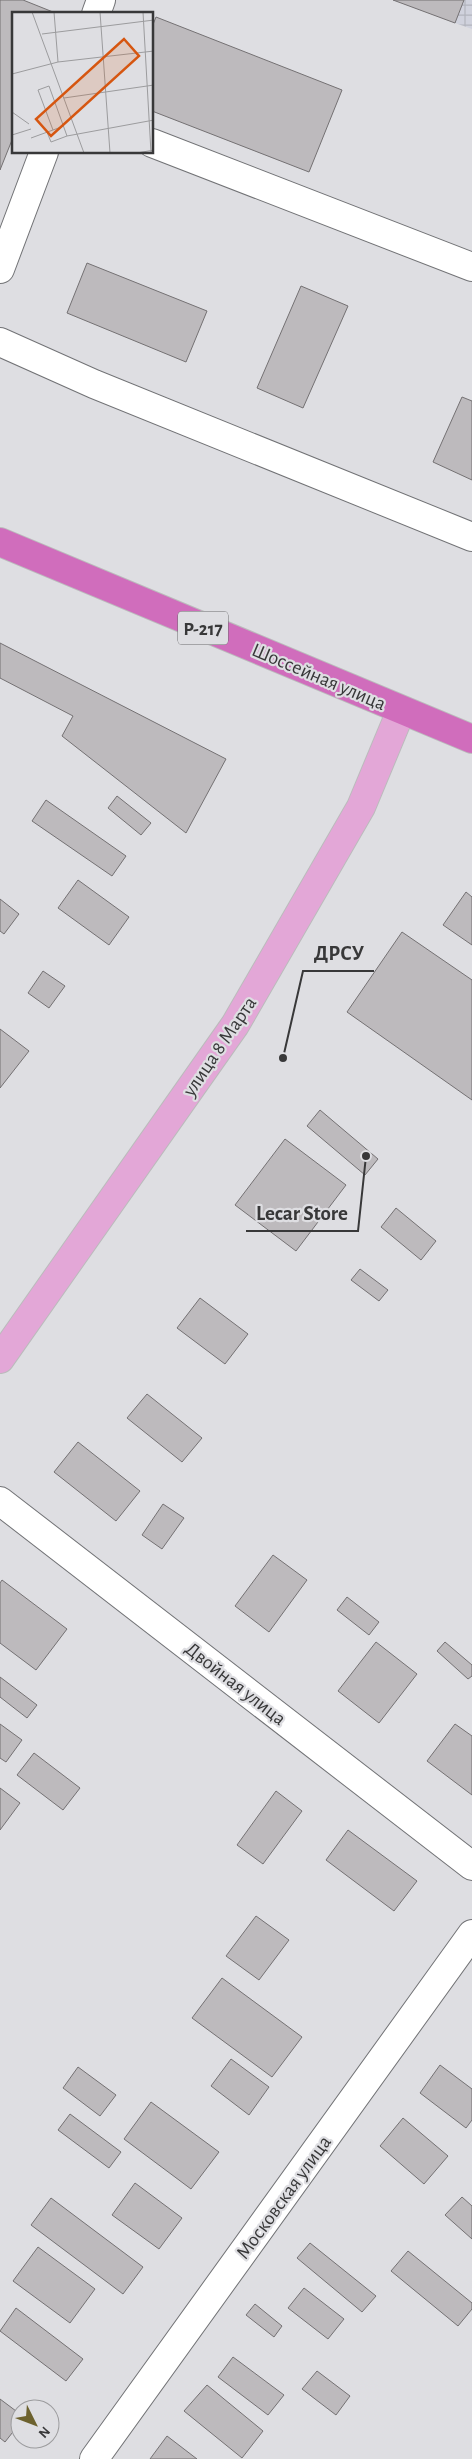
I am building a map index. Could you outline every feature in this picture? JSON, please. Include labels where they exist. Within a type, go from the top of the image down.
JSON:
[{"type":"highway","name":"Шоссейная улица","points":[[0,542],[401,711],[472,739]]},
{"type":"main road","name":"улица 8 Марта","points":[[0,1360],[235,1025],[361,807],[401,711]]},
{"type":"street","points":[[97,12],[101,0]]},
{"type":"street","points":[[154,144],[472,267]]},
{"type":"street","points":[[0,269],[43,154]]},
{"type":"street","points":[[0,342],[94,384],[472,537]]},
{"type":"street","name":"Двойная улица","points":[[0,1501],[472,1866]]},
{"type":"street","name":"Московская улица","points":[[94,2459],[472,1934]]},
{"type":"shaded area","points":[[393,0],[472,0],[472,29],[455,23]]},
{"type":"building","points":[[0,0],[23,0],[53,12],[12,12],[12,140],[0,170]]},
{"type":"building","points":[[393,0],[464,0],[455,23]]},
{"type":"building","points":[[156,17],[342,90],[309,172],[154,112],[154,22]]},
{"type":"building","points":[[87,263],[207,311],[186,362],[67,313]]},
{"type":"building","points":[[301,286],[348,306],[303,408],[257,388]]},
{"type":"building","points":[[462,397],[472,401],[472,480],[433,462]]},
{"type":"building","points":[[0,643],[226,759],[186,833],[62,736],[73,716],[0,678]]},
{"type":"building","points":[[117,796],[151,823],[141,835],[108,808]]},
{"type":"building","points":[[46,800],[126,856],[112,876],[32,821]]},
{"type":"building","points":[[78,880],[129,917],[109,945],[58,908]]},
{"type":"building","points":[[466,892],[472,897],[472,945],[443,925]]},
{"type":"building","points":[[0,899],[19,914],[4,934],[0,931]]},
{"type":"building","points":[[402,932],[472,980],[472,1100],[347,1012]]},
{"type":"building","points":[[43,971],[65,986],[49,1008],[28,993]]},
{"type":"building","points":[[0,1029],[29,1051],[0,1088]]},
{"type":"building","points":[[320,1110],[378,1159],[365,1175],[307,1126]]},
{"type":"building","points":[[285,1139],[346,1185],[296,1251],[235,1205]]},
{"type":"building","points":[[396,1208],[436,1241],[421,1260],[381,1227]]},
{"type":"building","points":[[360,1269],[388,1290],[379,1301],[351,1280]]},
{"type":"building","points":[[200,1298],[248,1334],[225,1364],[177,1328]]},
{"type":"building","points":[[147,1394],[202,1438],[182,1462],[127,1418]]},
{"type":"building","points":[[78,1442],[140,1491],[116,1521],[54,1472]]},
{"type":"building","points":[[163,1504],[184,1518],[162,1549],[142,1535]]},
{"type":"building","points":[[273,1555],[307,1580],[269,1632],[235,1606]]},
{"type":"building","points":[[2,1580],[67,1629],[36,1670],[0,1643],[0,1583]]},
{"type":"building","points":[[347,1597],[379,1622],[369,1635],[337,1610]]},
{"type":"building","points":[[376,1642],[417,1674],[379,1723],[338,1691]]},
{"type":"building","points":[[445,1642],[472,1665],[472,1676],[468,1679],[437,1651]]},
{"type":"building","points":[[0,1677],[37,1705],[27,1718],[0,1697]]},
{"type":"building","points":[[0,1724],[22,1740],[6,1762],[0,1758]]},
{"type":"building","points":[[455,1724],[472,1736],[472,1795],[427,1761]]},
{"type":"building","points":[[34,1753],[80,1788],[63,1810],[17,1775]]},
{"type":"building","points":[[0,1788],[20,1803],[0,1830]]},
{"type":"building","points":[[276,1791],[302,1811],[263,1864],[237,1845]]},
{"type":"building","points":[[348,1830],[417,1881],[394,1911],[326,1860]]},
{"type":"building","points":[[256,1916],[289,1940],[259,1980],[226,1956]]},
{"type":"building","points":[[222,1978],[302,2037],[272,2077],[192,2018]]},
{"type":"building","points":[[231,2059],[269,2087],[249,2115],[211,2086]]},
{"type":"building","points":[[440,2065],[472,2089],[472,2120],[466,2128],[420,2093]]},
{"type":"building","points":[[78,2067],[116,2095],[100,2116],[63,2088]]},
{"type":"building","points":[[151,2102],[219,2152],[191,2189],[124,2139]]},
{"type":"building","points":[[70,2114],[121,2152],[109,2168],[58,2130]]},
{"type":"building","points":[[403,2118],[448,2156],[424,2184],[380,2146]]},
{"type":"building","points":[[135,2183],[182,2218],[159,2249],[112,2215]]},
{"type":"building","points":[[462,2197],[472,2206],[472,2239],[445,2215]]},
{"type":"building","points":[[51,2198],[143,2267],[123,2294],[31,2225]]},
{"type":"building","points":[[310,2243],[376,2296],[362,2312],[297,2258]]},
{"type":"building","points":[[38,2247],[95,2289],[70,2323],[13,2281]]},
{"type":"building","points":[[408,2251],[472,2303],[472,2309],[458,2326],[391,2271]]},
{"type":"building","points":[[304,2288],[344,2319],[328,2339],[288,2308]]},
{"type":"building","points":[[255,2304],[282,2326],[274,2337],[246,2315]]},
{"type":"building","points":[[16,2308],[83,2359],[66,2381],[0,2331]]},
{"type":"building","points":[[233,2357],[284,2395],[268,2415],[218,2377]]},
{"type":"building","points":[[317,2371],[350,2396],[336,2415],[302,2389]]},
{"type":"building","points":[[207,2385],[263,2431],[242,2458],[184,2411]]},
{"type":"building","points":[[0,2399],[10,2406],[10,2436],[5,2442],[0,2438]]},
{"type":"building","points":[[167,2436],[197,2459],[150,2459]]},
{"type":"place","name":"ДРСУ","points":[[283,1058]]},
{"type":"place","name":"Lecar Store","points":[[366,1156]]}]
